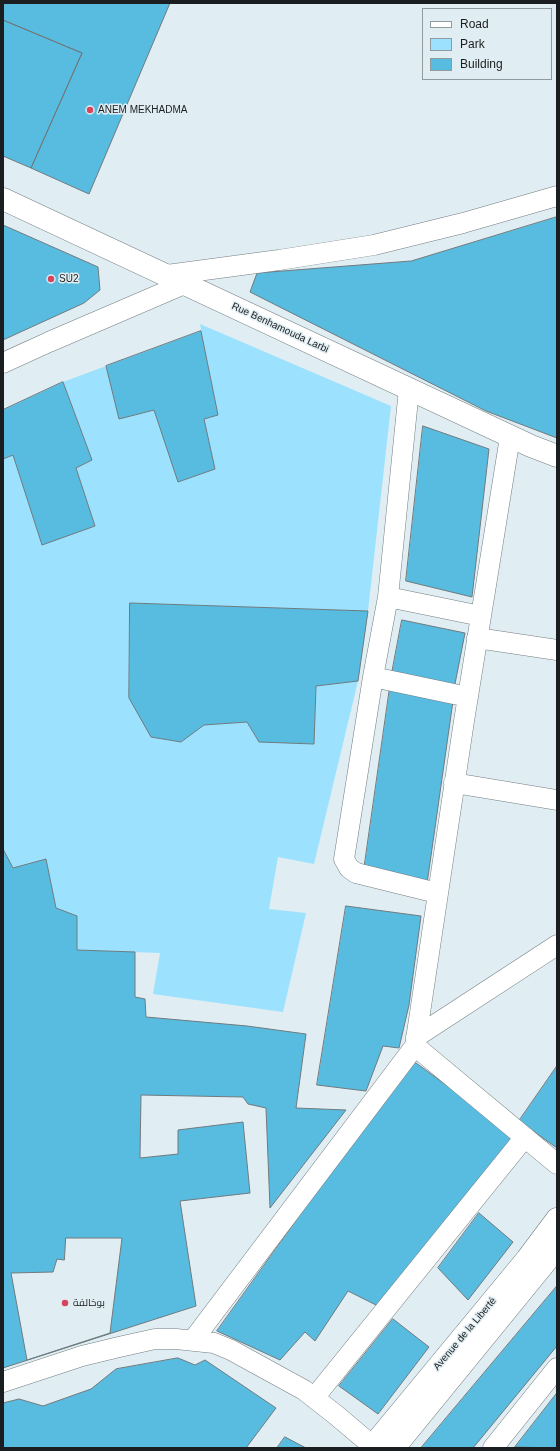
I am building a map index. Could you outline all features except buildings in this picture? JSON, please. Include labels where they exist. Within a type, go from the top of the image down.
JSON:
[{"type":"street","points":[[3,363],[49,342],[175,279],[279,260],[374,245],[463,223],[557,196]]},
{"type":"street","name":"Rue Benhamouda Larbi","points":[[3,199],[531,446],[557,456]]},
{"type":"street","points":[[408,388],[388,597],[344,859],[349,868],[356,873],[438,894]]},
{"type":"street","points":[[416,1041],[454,782],[510,436]]},
{"type":"street","points":[[388,597],[481,616]]},
{"type":"street","points":[[477,638],[557,650]]},
{"type":"street","points":[[374,677],[468,697]]},
{"type":"street","points":[[454,782],[557,800]]},
{"type":"street","points":[[193,1340],[416,1041],[557,945]]},
{"type":"street","points":[[416,1041],[557,1164]]},
{"type":"street","points":[[314,1398],[525,1137]]},
{"type":"street","name":"Avenue de la Liberté","points":[[378,1448],[557,1219]]},
{"type":"street","name":"Avenue de la Liberté","points":[[378,1448],[557,1248]]},
{"type":"street","points":[[3,1382],[82,1356],[119,1346],[155,1339],[193,1340],[214,1343],[231,1350],[277,1374],[304,1390],[378,1448]]},
{"type":"street","points":[[492,1448],[557,1368]]},
{"type":"green space","points":[[200,324],[391,406],[368,611],[130,603],[151,737],[181,742],[204,725],[247,722],[259,742],[314,744],[316,686],[358,681],[314,864],[278,857],[269,909],[306,913],[283,1012],[153,994],[160,953],[77,950],[56,908],[46,859],[13,868],[3,849],[3,459],[13,455],[42,544],[95,526],[76,468],[92,460],[63,382],[106,366],[119,418],[154,410],[178,482],[215,469],[204,419],[218,415]]},
{"type":"place","name":"ANEM MEKHADMA","points":[[90,110]]},
{"type":"place","name":"SU2","points":[[51,279]]},
{"type":"place","name":"بوخالفة","points":[[65,1303]]}]
